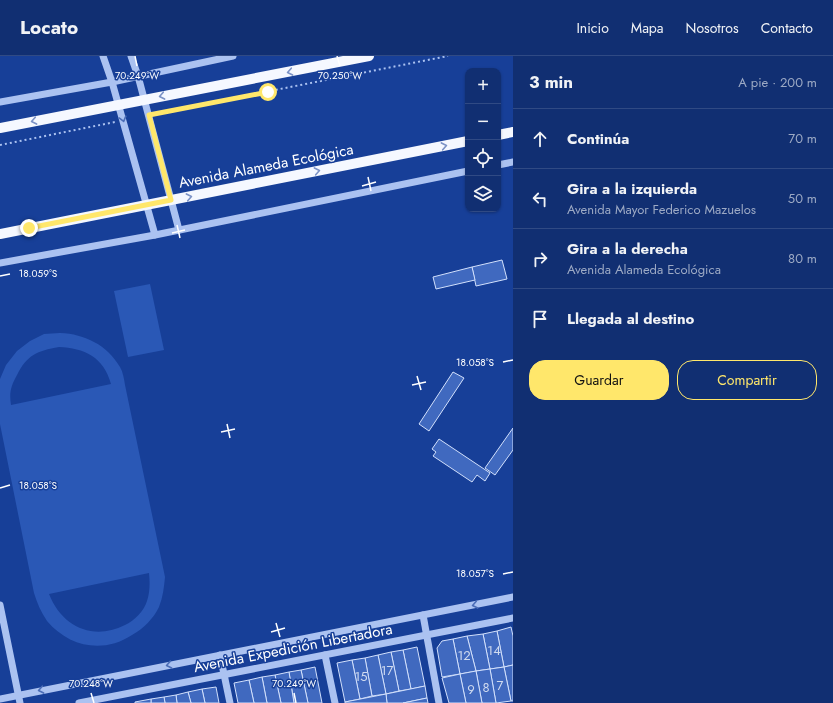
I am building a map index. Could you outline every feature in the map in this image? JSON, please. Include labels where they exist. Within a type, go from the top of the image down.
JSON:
[{"type":"main road","points":[[0,128],[369,56]]},
{"type":"main road","points":[[501,134],[513,132]]},
{"type":"main road","name":"Avenida Alameda Ecológica","points":[[0,234],[465,142]]},
{"type":"street","points":[[103,56],[119,105],[155,235]]},
{"type":"street","points":[[131,56],[149,115],[179,230]]},
{"type":"street","points":[[0,102],[112,82],[233,56]]},
{"type":"street","points":[[501,164],[513,162]]},
{"type":"street","points":[[0,263],[155,235],[465,172]]},
{"type":"street","name":"Avenida Expedición Libertadora","points":[[0,699],[513,597]]},
{"type":"street","points":[[0,605],[20,703]]},
{"type":"street","points":[[423,615],[439,703]]},
{"type":"street","name":"Avenida Expedición Libertadora","points":[[79,703],[513,618]]},
{"type":"street","points":[[220,655],[230,703]]},
{"type":"street","points":[[325,655],[335,703]]},
{"type":"street","points":[[122,694],[124,703]]},
{"type":"path","points":[[149,115],[448,56]]},
{"type":"path","points":[[0,145],[123,120]]},
{"type":"shaded area","points":[[150,284],[164,350],[128,357],[114,291]]},
{"type":"shaded area","points":[[60,333],[87,338],[102,347],[115,359],[124,378],[165,577],[160,603],[157,611],[151,619],[136,633],[121,641],[110,644],[98,646],[87,645],[65,637],[47,621],[39,607],[34,593],[0,424],[0,379],[6,365],[17,351],[30,341],[44,334]],"holes":[[[59,347],[77,349],[92,356],[103,367],[111,384],[11,405],[10,393],[12,386],[21,368],[29,358],[39,352]],[[149,573],[149,594],[144,608],[132,621],[113,630],[101,632],[90,631],[70,623],[62,615],[49,594]]]},
{"type":"building","points":[[502,260],[507,279],[476,286],[472,267]]},
{"type":"building","points":[[472,267],[475,280],[436,289],[433,277]]},
{"type":"building","points":[[453,372],[464,378],[429,431],[419,424]]},
{"type":"building","points":[[513,428],[513,450],[495,475],[485,468]]},
{"type":"building","points":[[439,439],[490,473],[485,481],[477,475],[472,482],[433,456],[436,452],[432,449]]},
{"type":"building","points":[[511,627],[513,636],[513,665],[504,667],[497,631]]},
{"type":"building","points":[[497,631],[504,667],[490,669],[483,634]]},
{"type":"building","points":[[483,634],[490,669],[476,671],[467,636]]},
{"type":"building","points":[[467,636],[476,671],[460,674],[453,639]]},
{"type":"building","points":[[453,639],[460,674],[442,677],[437,648],[442,641]]},
{"type":"building","points":[[417,647],[425,686],[411,689],[403,650]]},
{"type":"building","points":[[403,650],[411,689],[399,691],[391,652]]},
{"type":"building","points":[[391,652],[399,691],[386,694],[378,655]]},
{"type":"building","points":[[378,655],[386,694],[372,696],[365,658]]},
{"type":"building","points":[[365,658],[372,696],[360,699],[352,660]]},
{"type":"building","points":[[352,660],[360,699],[345,702],[337,663]]},
{"type":"building","points":[[513,665],[513,701],[511,701],[504,667]]},
{"type":"building","points":[[315,667],[322,703],[308,703],[301,670]]},
{"type":"building","points":[[504,667],[511,701],[496,703],[490,669]]},
{"type":"building","points":[[490,669],[496,703],[482,703],[476,671]]},
{"type":"building","points":[[301,670],[308,703],[294,703],[289,672]]},
{"type":"building","points":[[476,671],[482,703],[466,703],[460,674]]},
{"type":"building","points":[[289,672],[294,703],[281,703],[275,675]]},
{"type":"building","points":[[460,674],[466,703],[449,703],[442,678]]},
{"type":"building","points":[[275,675],[281,703],[267,703],[262,677]]},
{"type":"building","points":[[262,677],[267,703],[254,703],[249,680]]},
{"type":"building","points":[[249,680],[254,703],[238,703],[234,683]]},
{"type":"building","points":[[425,686],[427,698],[403,703],[387,703],[386,694]]},
{"type":"building","points":[[216,687],[219,703],[205,703],[202,689]]},
{"type":"building","points":[[202,689],[205,703],[191,703],[188,692]]},
{"type":"building","points":[[188,692],[191,703],[177,703],[176,695]]},
{"type":"building","points":[[386,694],[387,703],[345,703],[345,702]]},
{"type":"building","points":[[176,695],[177,703],[165,703],[164,697]]},
{"type":"building","points":[[164,697],[165,703],[151,703],[151,699]]},
{"type":"building","points":[[427,698],[428,703],[403,703]]},
{"type":"building","points":[[151,699],[151,703],[135,703],[135,702]]},
{"type":"route","points":[[29,228],[171,200],[149,115],[268,92]]}]
